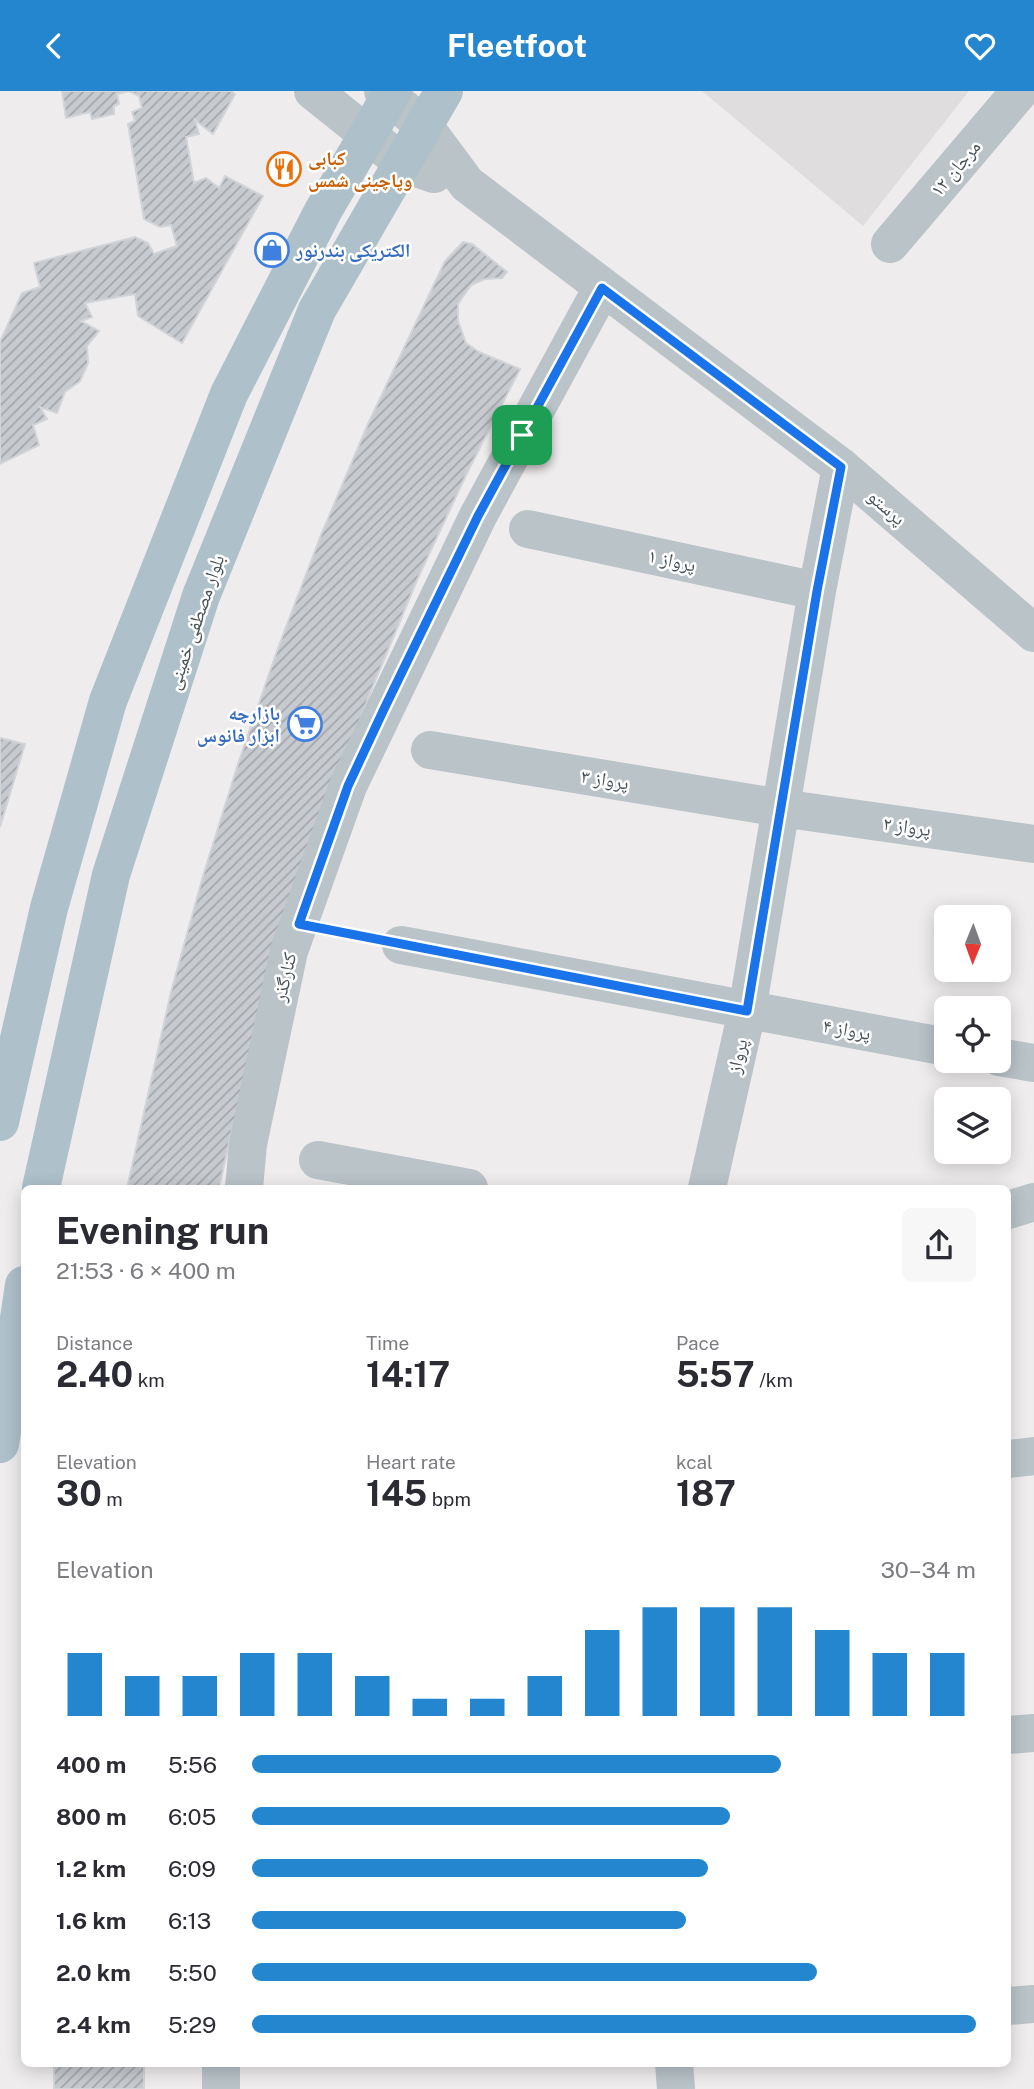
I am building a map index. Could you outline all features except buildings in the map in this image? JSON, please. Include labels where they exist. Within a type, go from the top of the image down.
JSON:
[{"type":"main road","name":"بلوار مصطفی خمینی","points":[[42,1185],[111,875],[201,596],[317,310],[444,91]]},
{"type":"main road","points":[[0,1122],[9,1040],[108,701],[229,394],[323,211],[388,93]]},
{"type":"main road","points":[[0,1444],[21,1305]]},
{"type":"street","points":[[313,91],[402,163],[467,184]]},
{"type":"street","name":"مرجان ۱۲","points":[[890,244],[1020,91]]},
{"type":"street","points":[[388,93],[424,126],[467,184]]},
{"type":"street","name":"پرستو","points":[[467,184],[841,467],[1034,633]]},
{"type":"street","name":"کنارگذر","points":[[244,1185],[251,1131],[289,951],[348,786],[478,516],[602,288]]},
{"type":"street","name":"پرواز","points":[[708,1185],[747,1011],[817,591],[841,467]]},
{"type":"street","name":"پرواز ۱","points":[[528,529],[817,591]]},
{"type":"street","name":"پرواز ۳","points":[[430,750],[781,808]]},
{"type":"street","name":"پرواز ۲","points":[[781,808],[1034,844]]},
{"type":"street","name":"پرواز ۴","points":[[401,945],[934,1045]]},
{"type":"street","points":[[1011,1059],[1034,1063]]},
{"type":"street","points":[[318,1160],[453,1185]]},
{"type":"street","points":[[1011,1209],[1034,1202]]},
{"type":"street","points":[[1011,1459],[1034,1456]]},
{"type":"street","points":[[1011,1735],[1034,1733]]},
{"type":"street","points":[[1011,2006],[1034,2004]]},
{"type":"street","points":[[221,2089],[222,2067]]},
{"type":"street","points":[[674,2067],[676,2089]]},
{"type":"path","points":[[299,924],[401,945]]},
{"type":"shaded area","points":[[702,91],[969,91],[863,226]]},
{"type":"place","name":"کبابی وپاچینی شمس","points":[[284,169]]},
{"type":"place","name":"الکتریکی بندرنور","points":[[272,250]]},
{"type":"place","name":"بازارچه ابزار فانوس","points":[[305,724]]},
{"type":"route","points":[[602,288],[841,467],[817,591],[747,1011],[299,924],[348,786],[478,516],[522,435],[602,288]]}]
